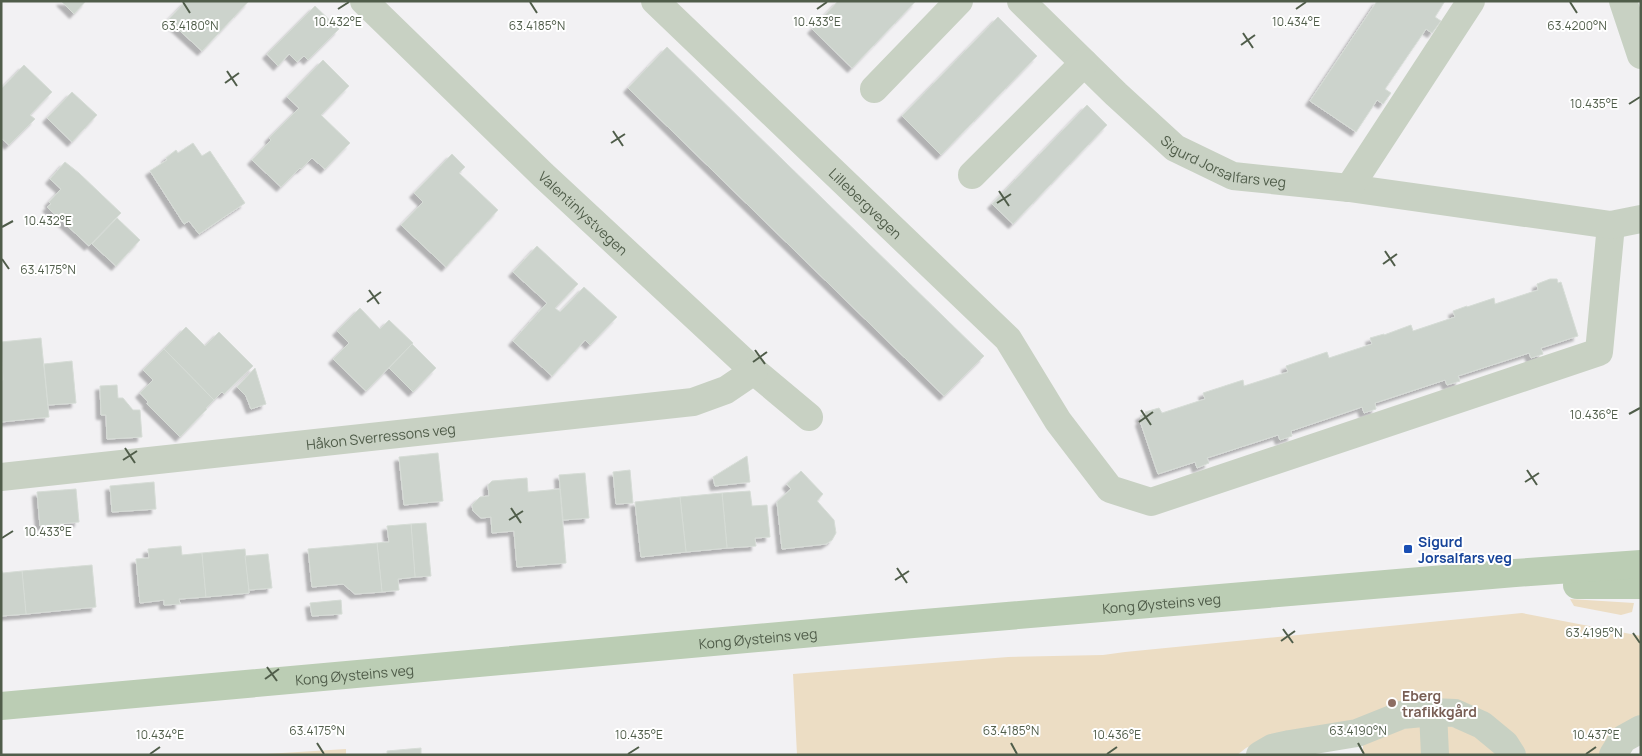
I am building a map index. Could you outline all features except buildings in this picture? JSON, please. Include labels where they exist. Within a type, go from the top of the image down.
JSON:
[{"type":"main road","name":"Kong Øysteins veg","points":[[1,706],[1515,573],[1641,564]]},
{"type":"main road","name":"Kong Øysteins veg","points":[[1515,573],[1568,584],[1641,585]]},
{"type":"street","name":"Valentinlystvegen","points":[[364,1],[543,175],[754,372],[809,417]]},
{"type":"street","name":"Lillebergvegen","points":[[655,1],[1008,339],[1058,421],[1110,489],[1151,502],[1599,352],[1611,225]]},
{"type":"street","points":[[874,89],[959,1]]},
{"type":"street","points":[[972,175],[1084,63],[1021,1]]},
{"type":"street","points":[[1349,188],[1471,1]]},
{"type":"street","points":[[1623,1],[1641,55]]},
{"type":"street","name":"Sigurd Jorsalfars veg","points":[[1084,63],[1174,148],[1233,176],[1349,188],[1611,225],[1641,219]]},
{"type":"street","name":"Håkon Sverressons veg","points":[[1,477],[693,402],[726,390],[754,372]]},
{"type":"street","points":[[1432,712],[1435,755]]},
{"type":"street","points":[[1260,755],[1272,748],[1290,744],[1358,744],[1402,715],[1432,712],[1455,713],[1482,725],[1504,744],[1512,755]]},
{"type":"street","points":[[1613,755],[1623,739],[1641,730]]},
{"type":"shaded area","points":[[1570,599],[1634,603],[1632,612],[1621,615],[1574,606]]},
{"type":"shaded area","name":"Eberg trafikkgård","points":[[1522,613],[1641,636],[1641,720],[1601,755],[1526,755],[1514,738],[1445,701],[1422,699],[1401,703],[1337,726],[1269,737],[1246,748],[1237,755],[797,755],[793,674],[1008,657],[1103,655]]},
{"type":"shaded area","points":[[1426,723],[1431,755],[1363,755],[1363,740]]},
{"type":"shaded area","points":[[1445,725],[1474,736],[1499,755],[1441,755]]},
{"type":"shaded area","points":[[346,749],[346,755],[250,755]]},
{"type":"place","name":"Sigurd Jorsalfars veg","points":[[1408,549]]},
{"type":"place","name":"Eberg trafikkgård","points":[[1392,703]]}]
